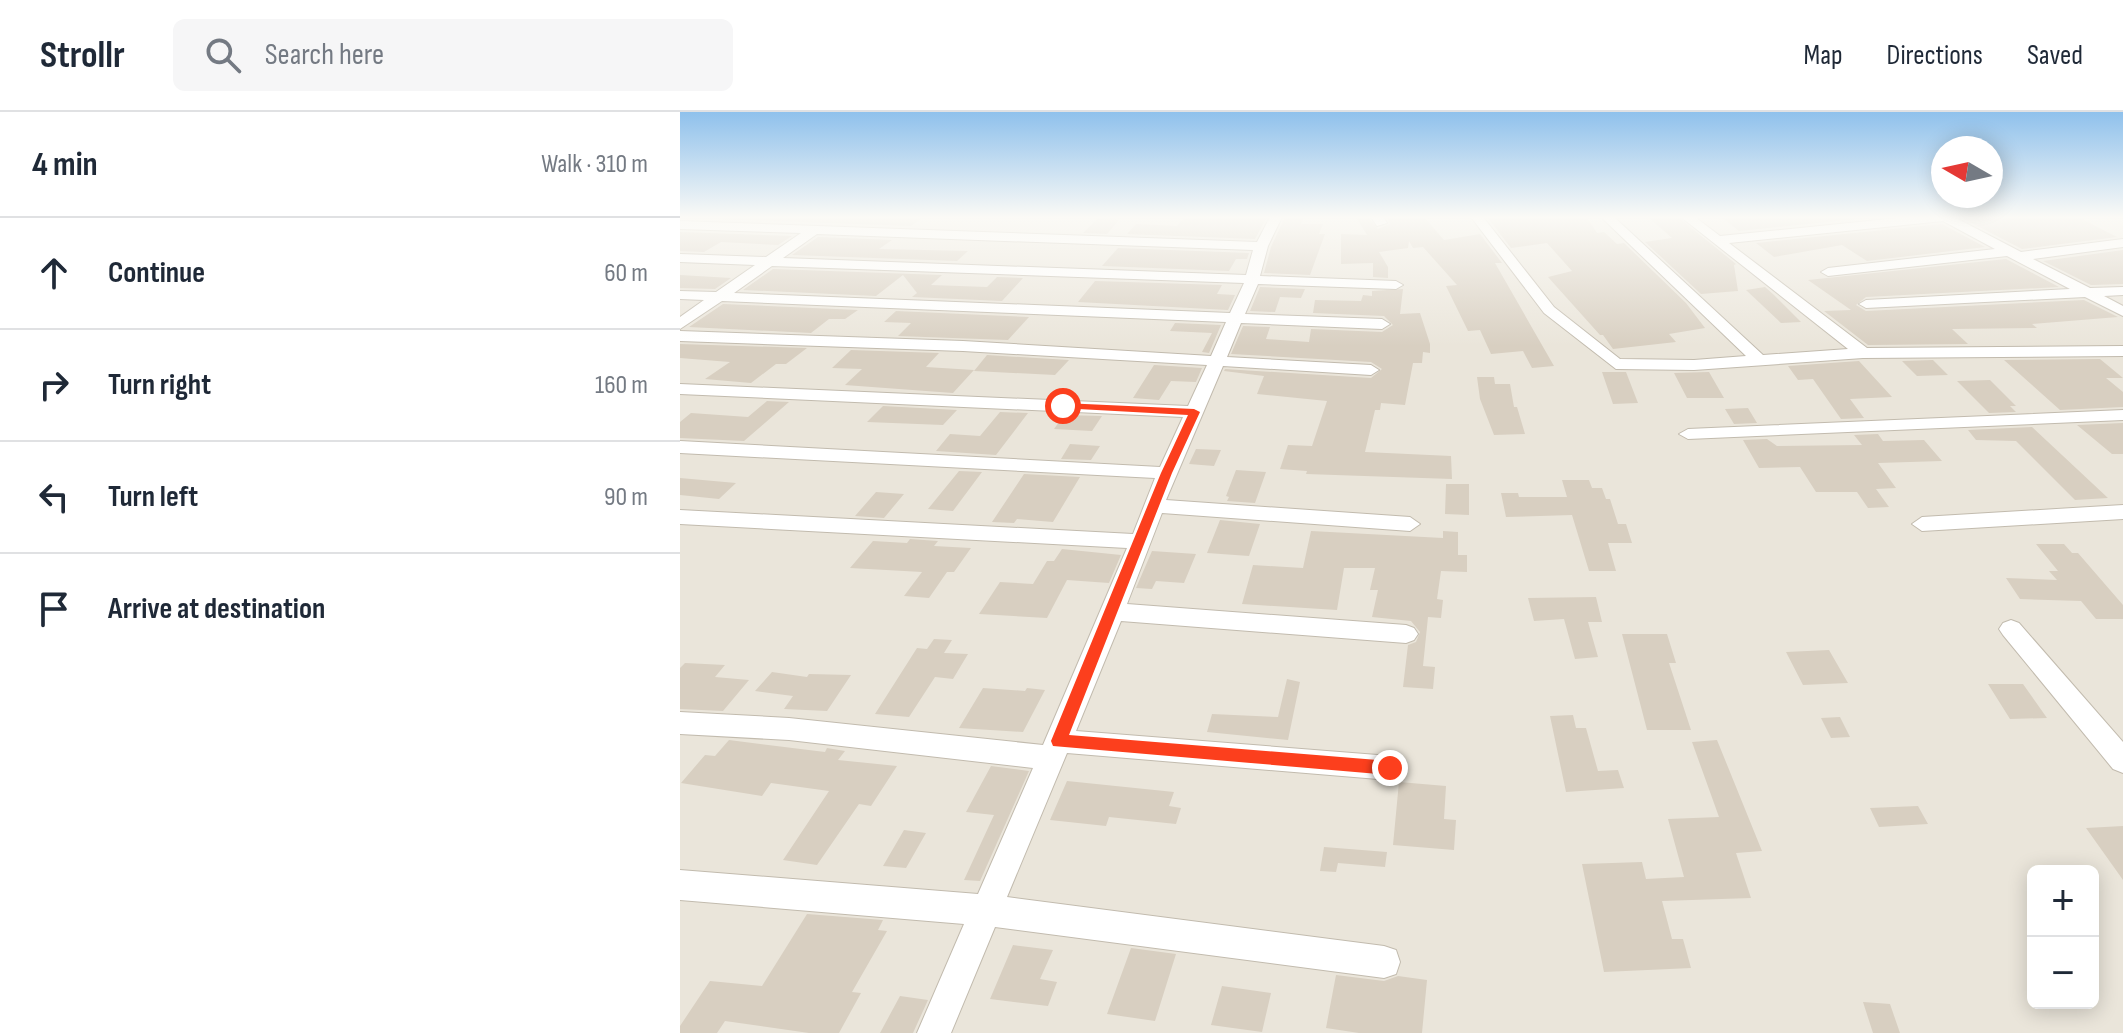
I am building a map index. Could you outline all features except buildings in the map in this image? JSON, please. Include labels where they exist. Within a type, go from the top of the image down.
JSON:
[{"type":"street","points":[[714,260],[1396,285]]},
{"type":"street","points":[[680,324],[770,260]]},
{"type":"street","points":[[934,1033],[1113,612],[1153,506],[1250,286],[1256,260]]},
{"type":"street","points":[[1510,260],[1549,310],[1616,364],[1694,365],[1863,353],[2123,351]]},
{"type":"street","points":[[1653,260],[1759,360]]},
{"type":"street","points":[[1744,260],[1863,353]]},
{"type":"street","points":[[1828,272],[1948,260]]},
{"type":"street","points":[[2031,260],[2123,312]]},
{"type":"street","points":[[1866,304],[2094,295],[2123,291]]},
{"type":"street","points":[[680,295],[1382,324]]},
{"type":"street","points":[[680,336],[963,346],[1371,370]]},
{"type":"street","points":[[680,389],[1194,412]]},
{"type":"street","points":[[1688,434],[2123,415]]},
{"type":"street","points":[[680,447],[1167,473]]},
{"type":"street","points":[[1153,506],[1410,524]]},
{"type":"street","points":[[1922,524],[2123,512]]},
{"type":"street","points":[[680,517],[1140,542]]},
{"type":"street","points":[[1113,612],[1406,634]]},
{"type":"street","points":[[2011,629],[2123,761]]},
{"type":"street","points":[[680,723],[1055,750],[1390,768]]},
{"type":"street","points":[[680,885],[987,910],[1384,962]]},
{"type":"shaded area","points":[[680,260],[2123,260],[2123,1033],[680,1033]]},
{"type":"route","points":[[1063,406],[1194,412],[1059,741],[1390,768]]}]
